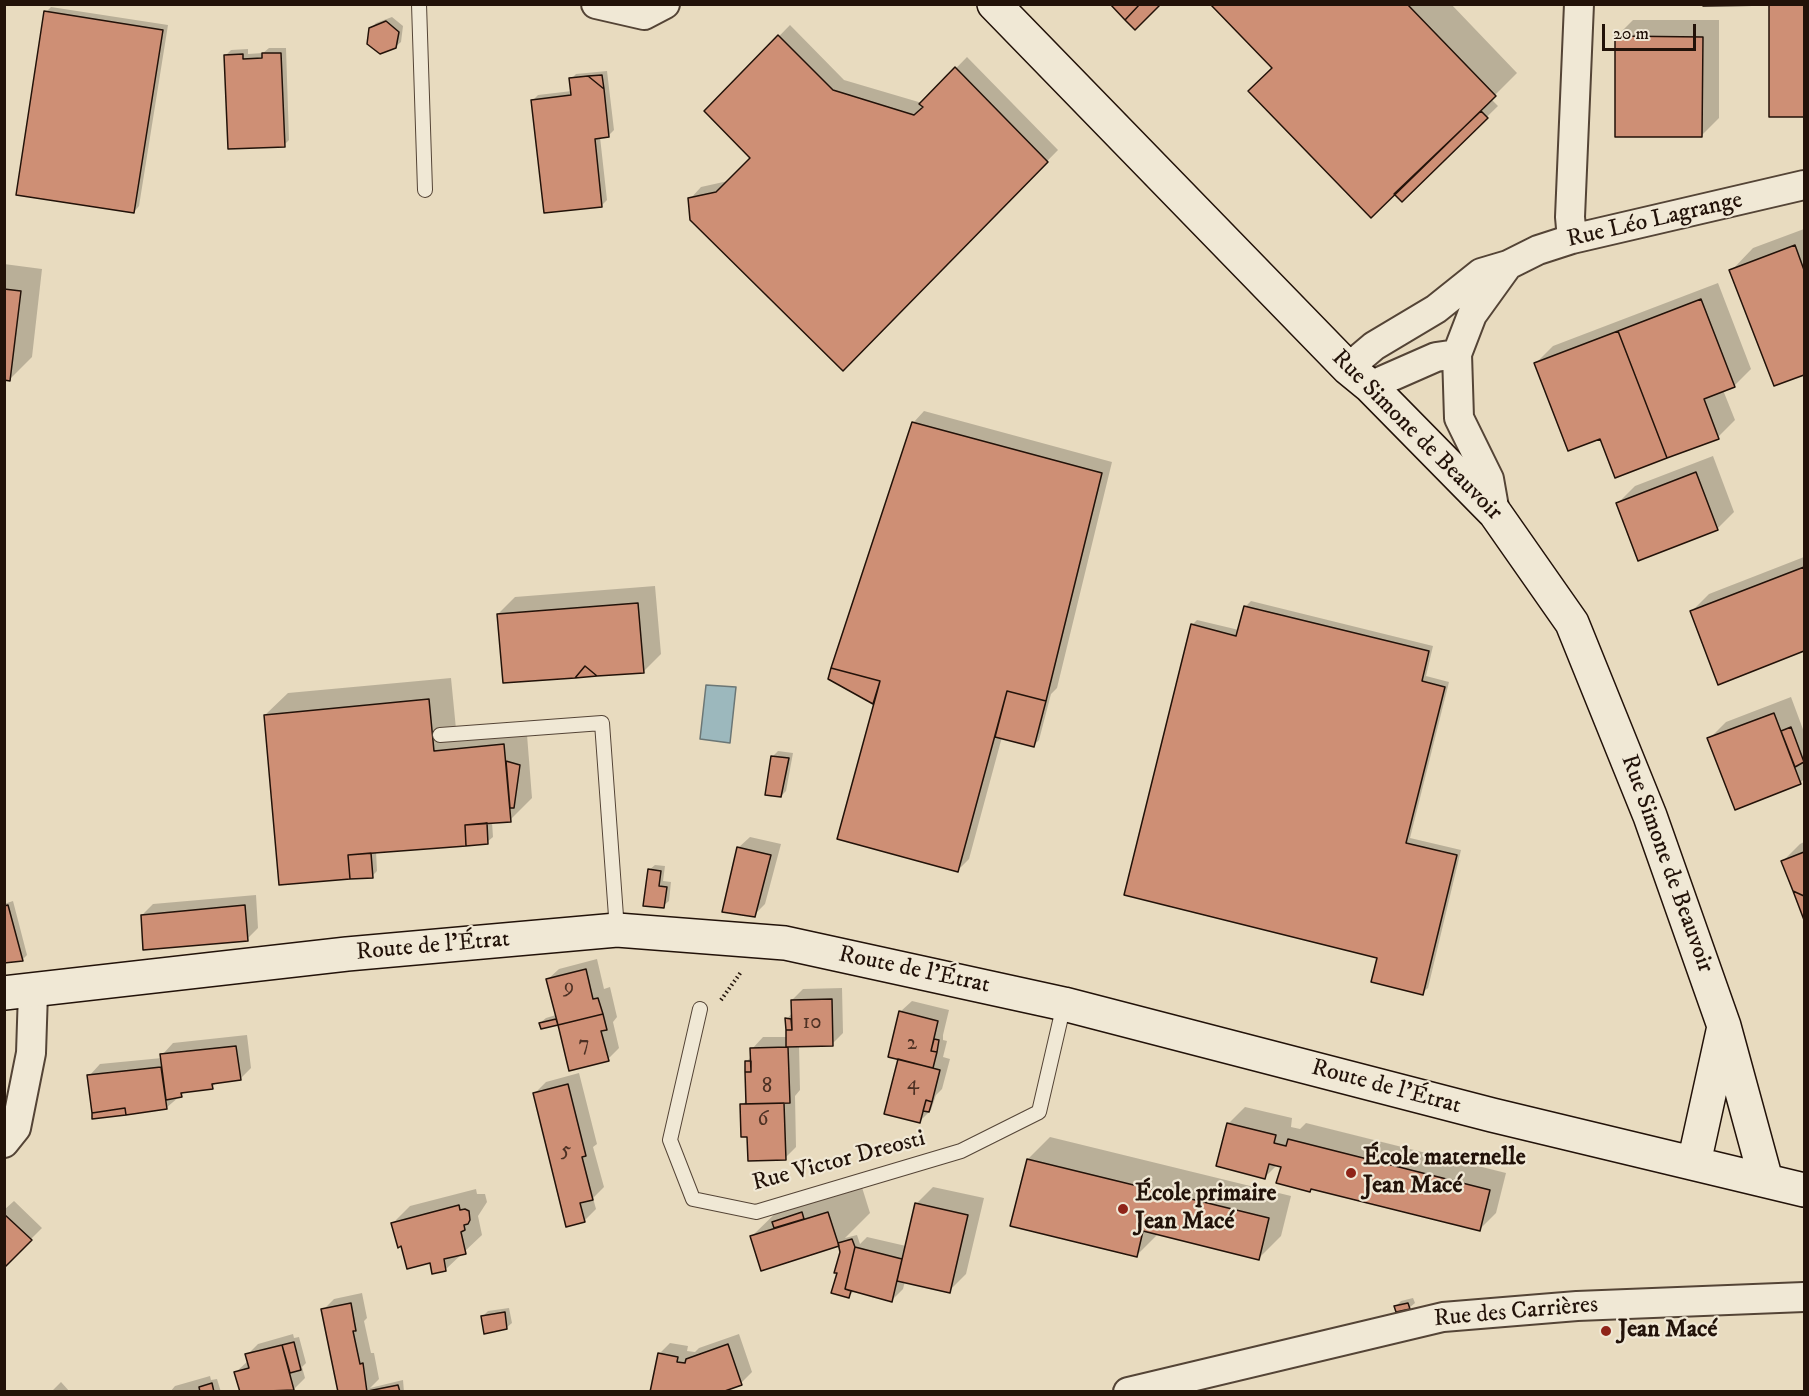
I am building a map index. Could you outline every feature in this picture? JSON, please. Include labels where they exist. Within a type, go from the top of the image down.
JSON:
[{"type":"main road","name":"Rue Simone de Beauvoir","points":[[993,4],[1359,377],[1496,513],[1572,623],[1650,816],[1724,1026],[1766,1180]]},
{"type":"main road","name":"Route de l'Étrat","points":[[19,993],[347,954],[617,930],[784,943],[1064,1004],[1492,1116],[1804,1190]]},
{"type":"main road","points":[[1694,1163],[1724,1026]]},
{"type":"street","points":[[596,4],[644,15],[665,4]]},
{"type":"street","points":[[1572,239],[1570,217],[1579,4]]},
{"type":"street","name":"Rue Léo Lagrange","points":[[1359,377],[1374,346],[1436,309],[1481,273],[1508,265],[1538,250],[1572,239],[1804,185]]},
{"type":"street","name":"Rue Léo Lagrange","points":[[1496,513],[1489,479],[1459,418],[1457,354],[1472,315],[1508,265]]},
{"type":"street","points":[[1359,377],[1436,357],[1457,354]]},
{"type":"street","points":[[4,1143],[16,1128],[32,1053],[19,993]]},
{"type":"street","name":"Rue des Carrières","points":[[1128,1392],[1443,1317],[1577,1306],[1804,1297]]},
{"type":"lane","points":[[419,4],[425,190]]},
{"type":"lane","points":[[440,735],[602,723],[617,930]]},
{"type":"lane","name":"Rue Victor Dreosti","points":[[700,1009],[670,1140],[693,1199],[756,1212],[961,1151],[1039,1112],[1064,1004]]},
{"type":"path","points":[[693,1041],[762,942]]},
{"type":"water","points":[[706,685],[736,687],[730,743],[700,739]]},
{"type":"building","points":[[1110,4],[1140,4],[1125,20]]},
{"type":"building","points":[[1140,4],[1161,4],[1135,30],[1125,20]]},
{"type":"building","points":[[1210,4],[1407,4],[1496,96],[1371,218],[1248,91],[1272,68]]},
{"type":"building","points":[[1703,4],[1804,4],[1804,117],[1769,117],[1769,5],[1703,6]]},
{"type":"building","points":[[44,11],[163,30],[134,213],[16,195]]},
{"type":"building","points":[[386,21],[399,32],[396,48],[380,54],[367,44],[369,28]]},
{"type":"building","points":[[778,35],[833,90],[914,115],[923,107],[919,104],[955,67],[1048,162],[843,371],[690,220],[688,198],[716,192],[750,158],[704,111]]},
{"type":"building","points":[[1615,36],[1703,37],[1702,137],[1615,137]]},
{"type":"building","points":[[262,53],[281,53],[285,147],[228,149],[224,55],[243,54],[243,59],[262,58]]},
{"type":"building","points":[[602,75],[604,89],[588,76]]},
{"type":"building","points":[[588,76],[604,89],[609,137],[595,139],[602,207],[544,213],[531,100],[571,95],[569,78]]},
{"type":"building","points":[[1481,111],[1488,118],[1402,202],[1394,194]]},
{"type":"building","points":[[1795,245],[1804,270],[1804,375],[1774,386],[1729,270]]},
{"type":"building","points":[[4,289],[21,291],[10,381],[4,380]]},
{"type":"building","points":[[1701,299],[1735,387],[1704,399],[1719,439],[1667,458],[1618,331]]},
{"type":"building","points":[[1618,331],[1667,458],[1615,478],[1600,439],[1568,451],[1534,363]]},
{"type":"building","points":[[912,422],[1102,473],[1046,701],[1007,691],[958,872],[837,839],[880,681],[831,668]]},
{"type":"building","points":[[1696,472],[1718,530],[1638,561],[1616,503]]},
{"type":"building","points":[[1804,567],[1804,651],[1718,685],[1690,611]]},
{"type":"building","points":[[638,603],[644,673],[597,676],[585,666],[575,678],[503,683],[497,614]]},
{"type":"building","points":[[1244,606],[1429,651],[1422,681],[1445,687],[1406,843],[1457,855],[1423,995],[1371,982],[1377,958],[1124,895],[1191,624],[1236,636]]},
{"type":"building","points":[[585,666],[597,676],[575,678]]},
{"type":"building","points":[[831,668],[880,681],[873,704],[828,679]]},
{"type":"building","points":[[1007,691],[1046,701],[1034,747],[995,737]]},
{"type":"building","points":[[429,699],[434,751],[504,744],[511,822],[465,825],[466,846],[348,855],[350,879],[279,885],[264,715]]},
{"type":"building","points":[[1774,713],[1801,784],[1735,810],[1707,738]]},
{"type":"building","points":[[1791,727],[1804,762],[1795,767],[1781,731]]},
{"type":"building","points":[[771,756],[789,758],[781,797],[765,795]]},
{"type":"building","points":[[506,761],[520,765],[514,808],[510,808]]},
{"type":"building","points":[[487,823],[488,844],[466,846],[465,825]]},
{"type":"building","points":[[737,847],[771,855],[755,917],[722,912]]},
{"type":"building","points":[[1804,852],[1804,896],[1793,891],[1781,861]]},
{"type":"building","points":[[371,853],[373,878],[350,879],[348,855]]},
{"type":"building","points":[[648,869],[661,871],[659,886],[667,887],[664,908],[643,906]]},
{"type":"building","points":[[1793,891],[1804,896],[1804,920]]},
{"type":"building","points":[[8,905],[23,961],[4,963],[4,906]]},
{"type":"building","points":[[245,905],[248,941],[143,950],[141,915]]},
{"type":"building","points":[[586,969],[593,999],[598,998],[603,1014],[558,1025],[546,979]]},
{"type":"building","points":[[832,999],[833,1046],[786,1047],[786,1030],[792,1030],[791,1000]]},
{"type":"building","points":[[899,1011],[938,1021],[931,1051],[937,1052],[933,1068],[888,1057]]},
{"type":"building","points":[[603,1014],[607,1030],[601,1031],[609,1061],[569,1071],[558,1025]]},
{"type":"building","points":[[785,1018],[791,1019],[792,1030],[786,1030]]},
{"type":"building","points":[[556,1019],[558,1025],[541,1029],[539,1023]]},
{"type":"building","points":[[934,1039],[939,1040],[937,1052],[931,1051]]},
{"type":"building","points":[[236,1046],[241,1080],[212,1084],[213,1089],[181,1093],[182,1097],[166,1100],[160,1054]]},
{"type":"building","points":[[788,1047],[790,1103],[746,1104],[745,1072],[751,1072],[750,1048]]},
{"type":"building","points":[[898,1059],[940,1070],[932,1102],[926,1100],[920,1123],[884,1114]]},
{"type":"building","points":[[745,1061],[751,1061],[751,1072],[745,1072]]},
{"type":"building","points":[[161,1067],[167,1109],[126,1115],[125,1108],[92,1113],[87,1075]]},
{"type":"building","points":[[568,1084],[586,1156],[582,1157],[593,1200],[580,1203],[585,1222],[566,1227],[533,1093]]},
{"type":"building","points":[[926,1100],[932,1102],[929,1112],[923,1111]]},
{"type":"building","points":[[784,1103],[786,1160],[748,1161],[747,1137],[741,1137],[740,1104]]},
{"type":"building","points":[[125,1108],[126,1115],[92,1119],[92,1113]]},
{"type":"building","name":"École maternelle Jean Macé","points":[[1227,1123],[1276,1135],[1274,1143],[1286,1146],[1288,1139],[1490,1190],[1480,1231],[1311,1189],[1310,1192],[1276,1183],[1281,1167],[1269,1164],[1265,1179],[1216,1166]]},
{"type":"building","name":"École primaire Jean Macé","points":[[1027,1159],[1269,1218],[1259,1260],[1143,1231],[1137,1257],[1010,1226]]},
{"type":"building","points":[[915,1203],[968,1215],[950,1293],[897,1281]]},
{"type":"building","points":[[459,1205],[460,1210],[469,1211],[470,1220],[464,1225],[465,1230],[461,1232],[466,1254],[444,1259],[446,1271],[432,1274],[430,1263],[407,1269],[401,1246],[398,1248],[391,1223]]},
{"type":"building","points":[[802,1212],[804,1219],[774,1228],[772,1222]]},
{"type":"building","points":[[828,1212],[839,1246],[761,1271],[750,1236]]},
{"type":"building","points":[[4,1214],[32,1240],[4,1268]]},
{"type":"building","points":[[852,1239],[855,1247],[845,1289],[851,1291],[849,1298],[831,1293],[840,1252],[838,1243]]},
{"type":"building","points":[[855,1247],[902,1259],[892,1302],[845,1289]]},
{"type":"building","points":[[351,1303],[356,1331],[353,1331],[360,1364],[363,1363],[367,1392],[338,1392],[321,1309]]},
{"type":"building","points":[[1408,1303],[1410,1309],[1396,1312],[1394,1306]]},
{"type":"building","points":[[505,1312],[507,1329],[484,1334],[481,1316]]},
{"type":"building","points":[[294,1342],[301,1370],[290,1373],[282,1345]]},
{"type":"building","points":[[728,1344],[742,1385],[722,1392],[650,1392],[658,1353],[678,1357],[677,1362],[685,1363],[686,1359]]},
{"type":"building","points":[[282,1345],[294,1390],[240,1392],[234,1372],[249,1368],[245,1354]]},
{"type":"building","points":[[212,1383],[214,1392],[200,1392],[199,1387]]},
{"type":"building","points":[[398,1385],[400,1392],[368,1391]]},
{"type":"place","name":"École maternelle Jean Macé","points":[[1351,1173]]},
{"type":"place","name":"École primaire Jean Macé","points":[[1123,1209]]},
{"type":"place","name":"Jean Macé","points":[[1606,1331]]}]
